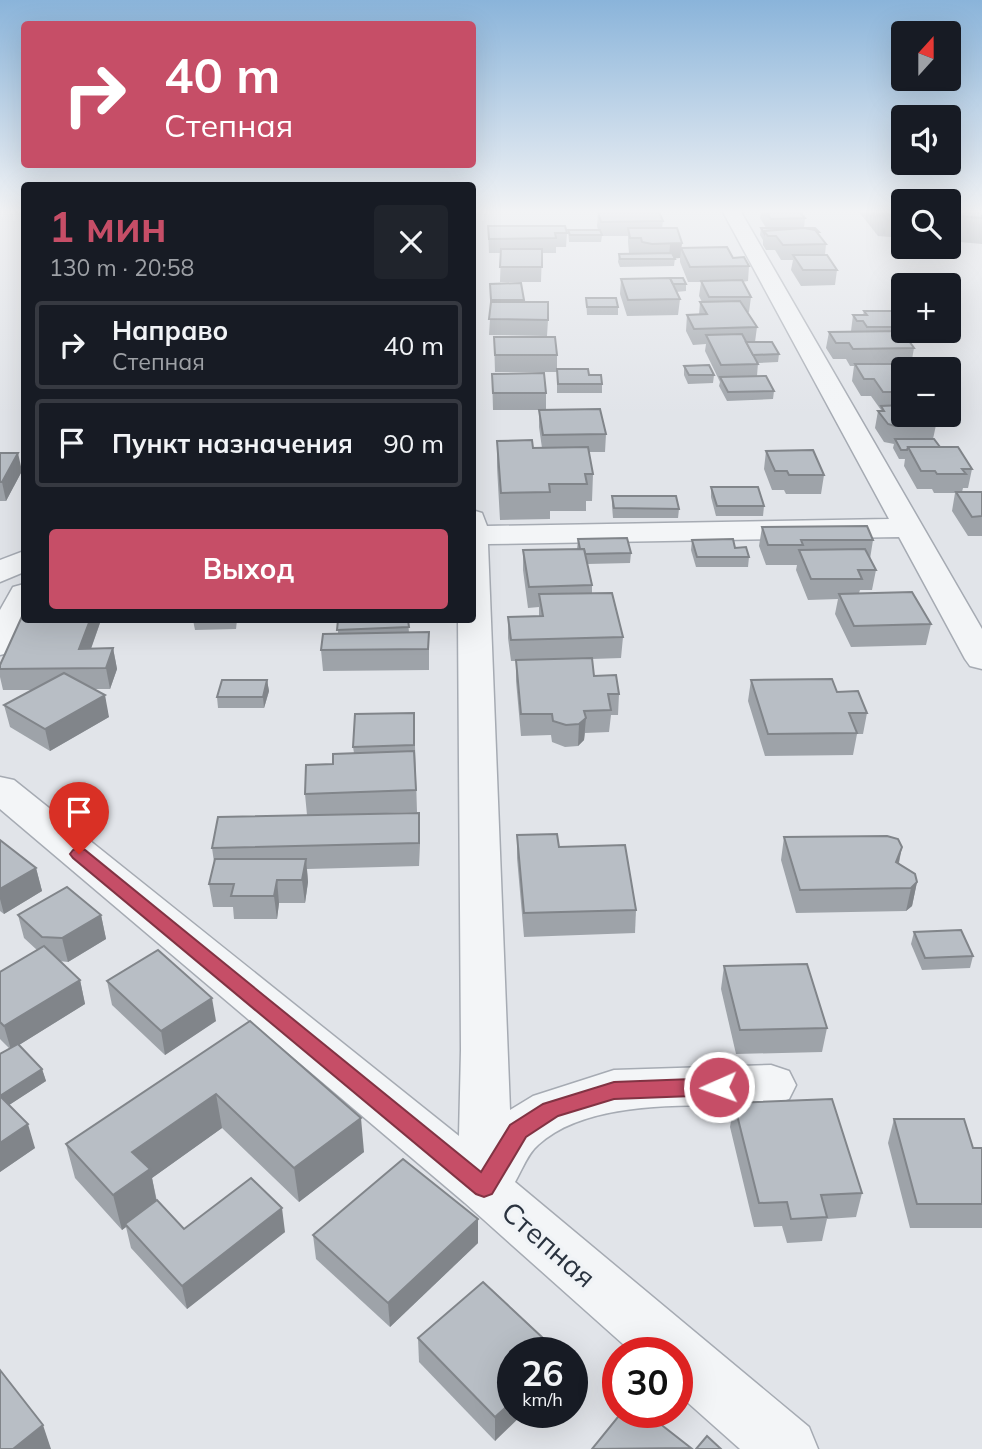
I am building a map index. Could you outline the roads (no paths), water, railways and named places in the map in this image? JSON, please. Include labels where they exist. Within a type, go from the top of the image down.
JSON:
[{"type":"street","points":[[771,280],[982,659]]},
{"type":"street","points":[[476,535],[907,528]]},
{"type":"street","points":[[0,573],[21,562]]},
{"type":"street","points":[[0,645],[21,600]]},
{"type":"street","points":[[475,623],[485,1050],[484,1187]]},
{"type":"street","name":"Степная","points":[[0,789],[484,1187],[657,1337]]},
{"type":"street","points":[[484,1187],[518,1131],[551,1110],[614,1090],[771,1085]]},
{"type":"street","name":"Степная","points":[[693,1368],[787,1449]]}]
